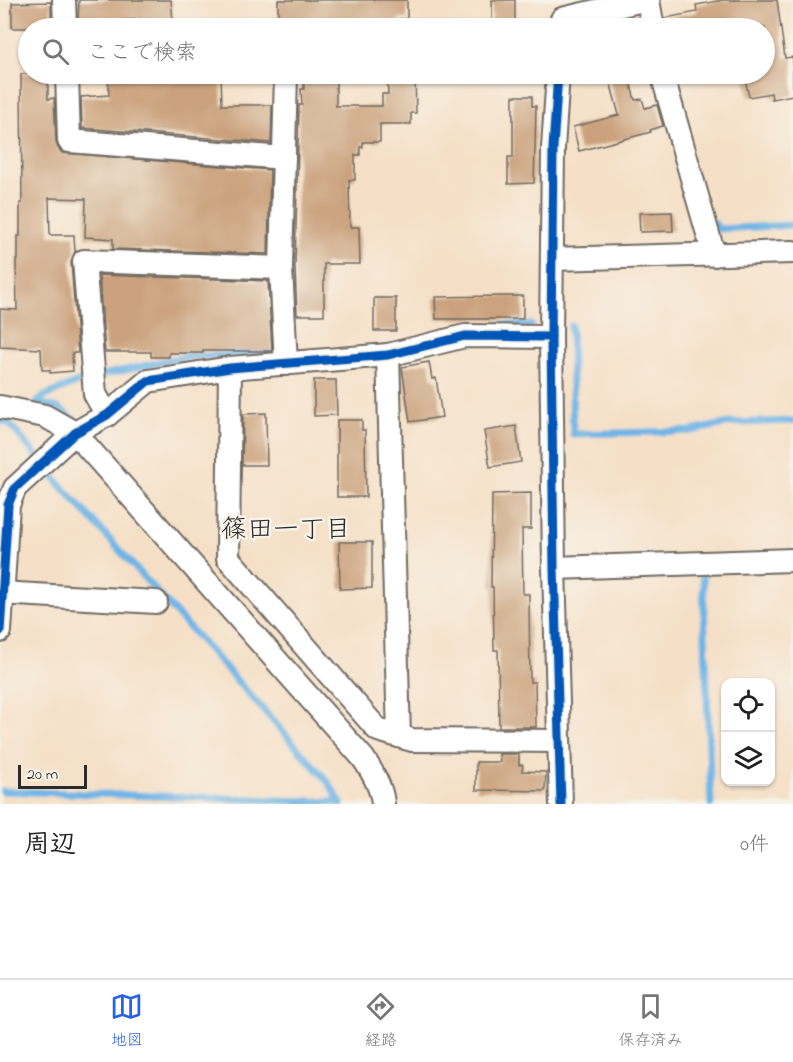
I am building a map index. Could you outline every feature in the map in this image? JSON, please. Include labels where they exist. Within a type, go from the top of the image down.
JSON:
[{"type":"street","points":[[64,0],[65,18]]},
{"type":"street","points":[[563,16],[643,0]]},
{"type":"street","points":[[648,0],[651,18]]},
{"type":"street","points":[[67,84],[69,141],[284,158]]},
{"type":"street","points":[[286,84],[281,268],[286,364]]},
{"type":"street","points":[[557,84],[553,148],[551,337],[554,568],[561,804]]},
{"type":"street","points":[[665,84],[714,255]]},
{"type":"street","points":[[553,259],[793,252]]},
{"type":"street","points":[[107,415],[95,394],[84,261],[281,268]]},
{"type":"street","points":[[0,631],[8,505],[15,488],[75,433],[107,415],[148,381],[230,369],[388,355],[465,336],[551,337]]},
{"type":"street","points":[[388,355],[399,736]]},
{"type":"street","points":[[230,369],[228,558],[378,730],[412,740],[559,741]]},
{"type":"street","points":[[0,407],[45,416],[75,433],[363,758],[372,772],[383,798],[383,804]]},
{"type":"street","points":[[554,568],[793,560]]},
{"type":"street","points":[[1,593],[156,602]]},
{"type":"building","points":[[79,0],[171,0],[173,18],[78,18]]},
{"type":"building","points":[[278,0],[407,0],[407,18],[278,18]]},
{"type":"building","points":[[492,0],[515,0],[515,18],[492,18]]},
{"type":"building","points":[[723,0],[777,0],[785,58],[793,57],[793,95],[772,99],[771,93],[749,97],[746,84],[775,84],[775,18],[665,18],[697,12],[696,5]]},
{"type":"building","points":[[51,2],[51,18],[18,18],[18,28],[12,28],[12,3]]},
{"type":"building","points":[[21,84],[48,84],[48,99],[54,98],[56,142],[62,153],[270,170],[268,254],[113,249],[113,239],[85,237],[86,199],[49,198],[50,235],[74,235],[75,252],[71,262],[78,353],[72,353],[73,371],[50,373],[50,370],[42,370],[41,349],[0,347],[0,309],[17,310],[16,260],[18,260],[18,236],[20,236],[20,203],[22,203]]},
{"type":"building","points":[[108,84],[221,84],[222,105],[272,105],[271,143],[82,128],[81,97],[109,95]]},
{"type":"building","points":[[304,84],[336,84],[336,106],[382,106],[382,94],[388,94],[388,84],[415,84],[416,113],[411,113],[411,124],[380,124],[380,142],[363,142],[360,155],[355,155],[355,180],[349,180],[350,227],[359,227],[360,264],[324,264],[324,315],[297,315],[295,268],[299,105],[302,105],[301,89],[304,89]]},
{"type":"building","points":[[611,84],[631,84],[635,100],[642,99],[645,108],[657,105],[663,126],[650,130],[651,132],[579,151],[573,127],[619,115]]},
{"type":"building","points":[[513,96],[532,96],[532,106],[536,106],[534,183],[508,184],[508,157],[513,157]]},
{"type":"building","points":[[672,212],[673,231],[640,232],[639,213]]},
{"type":"building","points":[[99,275],[268,281],[272,351],[203,351],[203,353],[169,353],[169,357],[151,357],[151,352],[105,352]]},
{"type":"building","points":[[523,296],[523,319],[436,319],[435,297]]},
{"type":"building","points":[[374,298],[396,298],[396,331],[374,331]]},
{"type":"building","points":[[429,362],[432,379],[436,378],[442,417],[410,422],[402,367]]},
{"type":"building","points":[[314,380],[336,380],[337,415],[314,416]]},
{"type":"building","points":[[266,413],[267,465],[242,465],[243,414]]},
{"type":"building","points":[[337,420],[362,420],[362,430],[365,430],[366,497],[337,497]]},
{"type":"building","points":[[516,426],[521,462],[490,467],[484,431]]},
{"type":"building","points":[[531,493],[531,529],[522,529],[523,594],[529,594],[530,682],[535,682],[536,727],[499,727],[498,650],[494,650],[493,587],[491,587],[492,494]]},
{"type":"building","points":[[339,542],[372,542],[372,588],[340,589]]},
{"type":"building","points":[[499,754],[519,754],[519,765],[523,765],[522,771],[546,772],[545,791],[476,790],[476,762],[500,762]]},
{"type":"waterway","points":[[715,223],[717,229],[793,225]]},
{"type":"waterway","points":[[500,325],[531,325]]},
{"type":"waterway","points":[[571,326],[573,434],[691,431],[730,423],[793,421]]},
{"type":"waterway","points":[[103,375],[185,357],[275,353]]},
{"type":"waterway","points":[[37,403],[45,396],[85,379]]},
{"type":"waterway","points":[[44,405],[58,408],[75,420]]},
{"type":"waterway","points":[[0,421],[8,422],[39,459]]},
{"type":"waterway","points":[[49,472],[329,783],[340,802]]},
{"type":"waterway","points":[[703,578],[711,804]]},
{"type":"waterway","points":[[3,791],[340,802],[341,804]]},
{"type":"cycle path","points":[[557,84],[553,148],[551,337],[554,568],[561,804]]},
{"type":"cycle path","points":[[0,631],[8,505],[15,488],[75,433],[107,415],[148,381],[230,368],[388,355],[465,336],[551,337]]},
{"type":"district","name":"篠田一丁目","points":[[286,531]]}]
